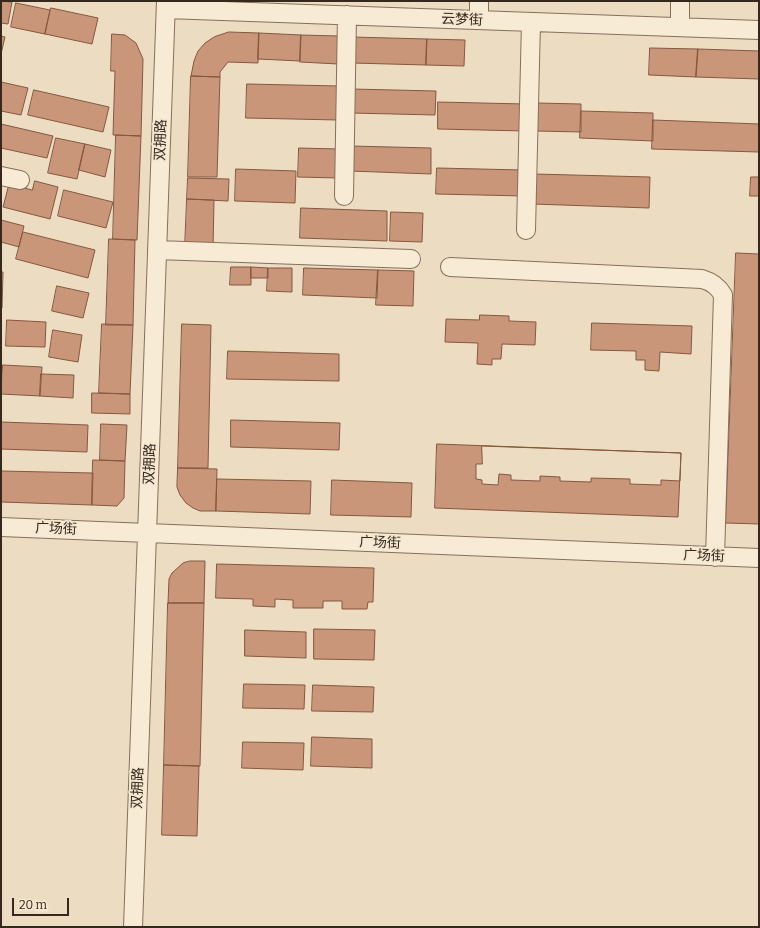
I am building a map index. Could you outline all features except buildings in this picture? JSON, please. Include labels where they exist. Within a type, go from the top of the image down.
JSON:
[{"type":"street","points":[[479,1],[479,20]]},
{"type":"street","points":[[680,1],[680,27]]},
{"type":"street","name":"云梦街","points":[[166,5],[347,15],[759,30]]},
{"type":"street","name":"双拥路","points":[[133,927],[166,5]]},
{"type":"street","points":[[344,196],[347,15]]},
{"type":"street","points":[[526,230],[531,22]]},
{"type":"street","points":[[1,176],[20,180]]},
{"type":"street","points":[[157,250],[411,259]]},
{"type":"street","points":[[450,267],[702,279],[709,281],[720,289],[723,295],[714,556]]},
{"type":"street","name":"广场街","points":[[1,527],[759,558]]}]
